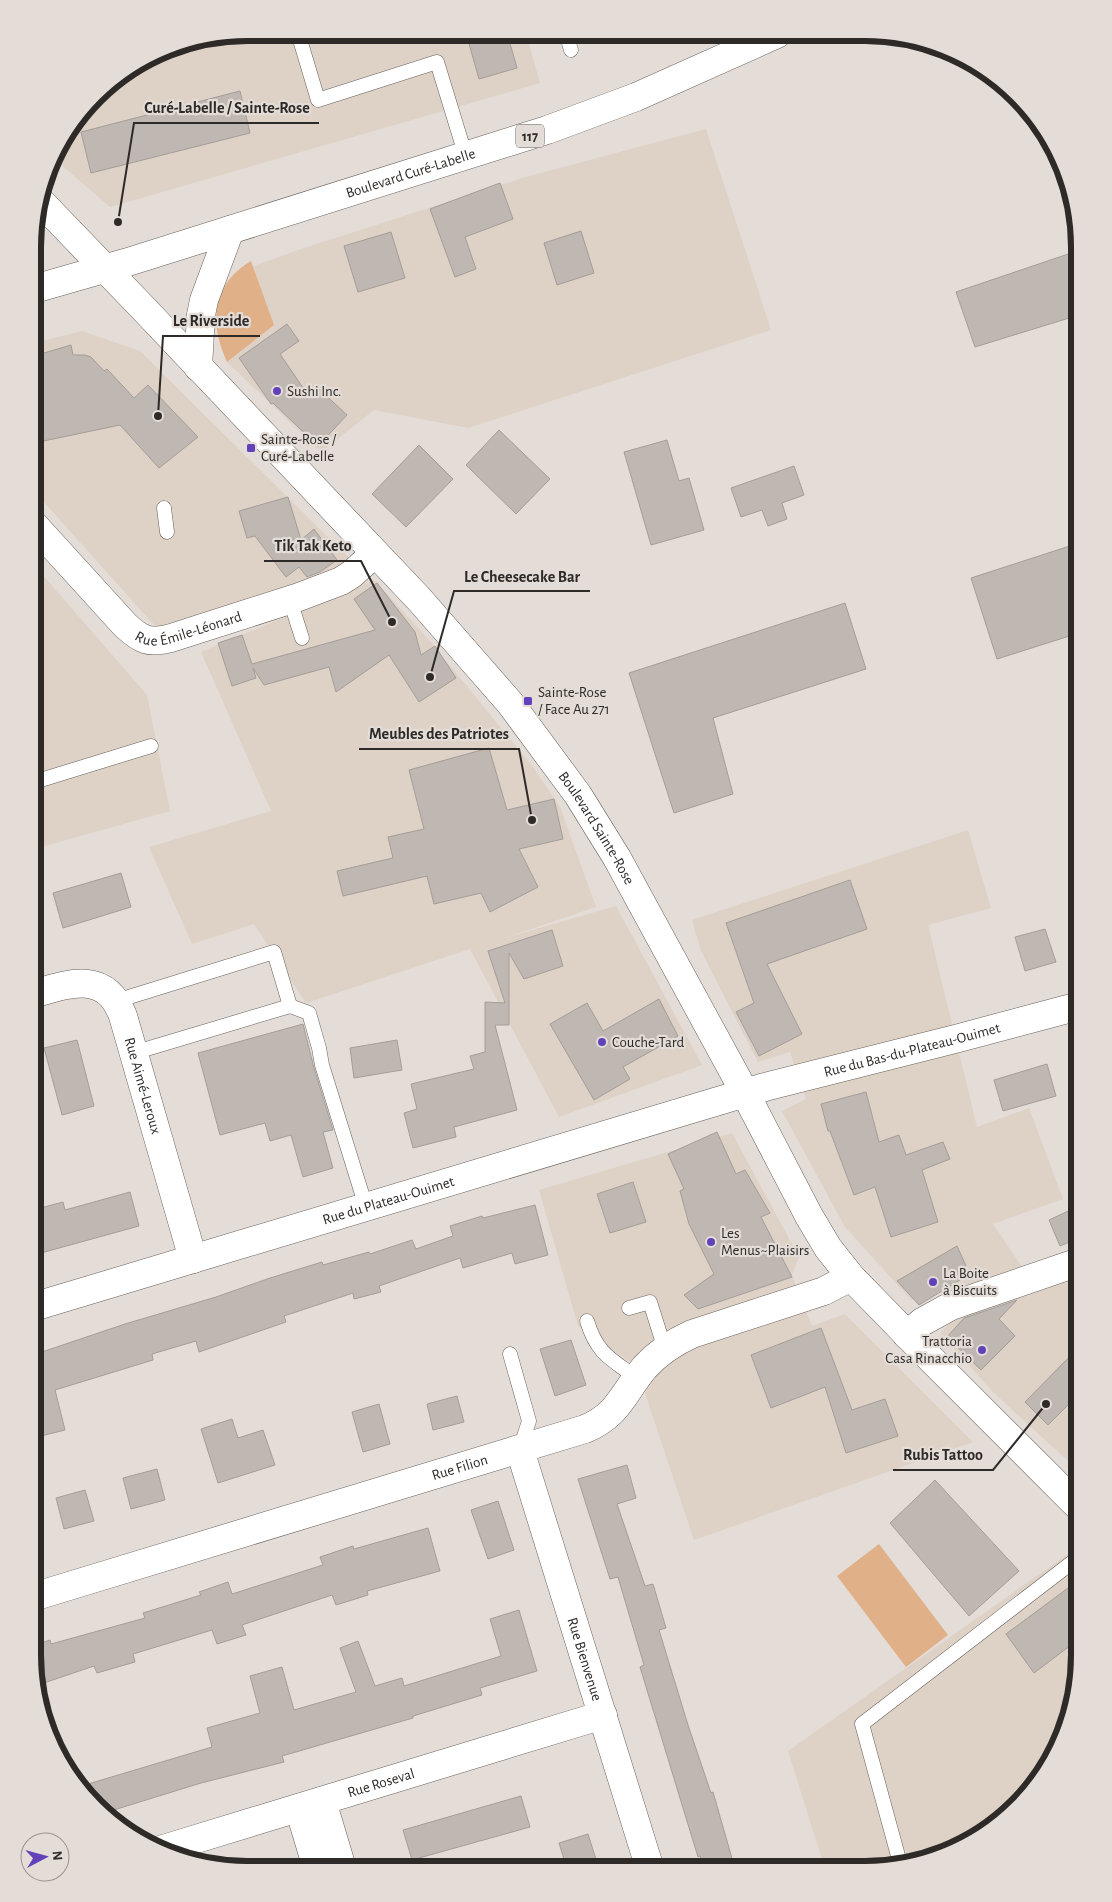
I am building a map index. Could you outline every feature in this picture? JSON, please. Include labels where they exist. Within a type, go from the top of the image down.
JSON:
[{"type":"street","name":"Boulevard Curé-Labelle","points":[[41,288],[466,157],[610,108],[762,41]]},
{"type":"street","name":"Boulevard Sainte-Rose","points":[[45,206],[436,618],[510,703],[578,795],[617,858],[828,1248],[851,1277],[1071,1500]]},
{"type":"street","points":[[198,367],[201,315],[204,300],[230,230]]},
{"type":"street","name":"Rue Émile-Léonard","points":[[41,533],[134,633],[147,640],[157,641],[290,600],[340,581],[352,574],[375,553]]},
{"type":"street","points":[[41,992],[81,982],[100,987],[116,1001]]},
{"type":"street","name":"Rue Aimé-Leroux","points":[[116,1001],[123,1016],[193,1259]]},
{"type":"street","name":"Rue du Bas-du-Plateau-Ouimet","points":[[745,1093],[1071,1008]]},
{"type":"street","name":"Rue du Plateau-Ouimet","points":[[41,1305],[745,1093]]},
{"type":"street","points":[[907,1335],[922,1322],[951,1306],[1071,1265]]},
{"type":"street","name":"Rue Filion","points":[[41,1595],[520,1450],[596,1424],[611,1414],[637,1378],[655,1357],[666,1348],[692,1334],[824,1291],[851,1277]]},
{"type":"street","name":"Rue Bienvenue","points":[[520,1450],[648,1861]]},
{"type":"street","name":"Rue Roseval","points":[[172,1846],[603,1715]]},
{"type":"street","points":[[310,1805],[316,1861]]},
{"type":"street","points":[[310,1805],[338,1861]]},
{"type":"lane","points":[[300,41],[318,100],[437,62],[466,157]]},
{"type":"lane","points":[[568,41],[571,50]]},
{"type":"lane","points":[[164,508],[167,532]]},
{"type":"lane","points":[[290,600],[302,638]]},
{"type":"lane","points":[[41,780],[150,746]]},
{"type":"lane","points":[[116,1001],[274,952],[290,1006]]},
{"type":"lane","points":[[133,1053],[290,1006],[309,1014],[322,1065],[366,1207]]},
{"type":"lane","points":[[629,1308],[650,1302],[666,1348]]},
{"type":"lane","points":[[587,1321],[592,1338],[601,1350],[637,1378]]},
{"type":"lane","points":[[510,1354],[529,1421],[520,1450]]},
{"type":"lane","points":[[899,1858],[862,1724],[1071,1563]]},
{"type":"shaded area","points":[[247,41],[528,41],[540,83],[110,207],[59,163],[69,144],[92,111],[111,92],[144,69],[168,57],[207,45]]},
{"type":"shaded area","points":[[706,129],[771,330],[468,428],[374,410],[321,452],[227,362],[274,325],[253,266],[526,177]]},
{"type":"shaded area","points":[[251,261],[274,325],[227,362],[218,333],[217,306],[221,293],[228,281]]},
{"type":"shaded area","points":[[82,331],[140,351],[351,560],[313,585],[156,627],[41,499],[41,341]]},
{"type":"shaded area","points":[[41,573],[147,695],[170,811],[41,847]]},
{"type":"shaded area","points":[[374,580],[429,640],[533,767],[560,807],[596,907],[498,940],[616,906],[702,1065],[559,1117],[470,949],[306,1003],[254,924],[192,944],[149,847],[271,811],[201,652]]},
{"type":"shaded area","points":[[968,830],[991,908],[928,925],[977,1127],[1029,1108],[1063,1199],[993,1224],[1036,1288],[1071,1277],[1071,1464],[993,1392],[940,1333],[969,1304],[960,1288],[911,1300],[845,1227],[782,1111],[806,1099],[790,1052],[758,1062],[701,951],[692,920]]},
{"type":"shaded area","points":[[732,1133],[799,1257],[792,1275],[812,1326],[845,1314],[973,1442],[694,1540],[636,1366],[578,1326],[539,1190]]},
{"type":"shaded area","points":[[879,1544],[948,1635],[906,1667],[837,1576]]},
{"type":"shaded area","points":[[1071,1552],[1071,1655],[1067,1695],[1060,1721],[1050,1746],[1020,1791],[1001,1810],[979,1826],[956,1840],[931,1850],[905,1857],[865,1861],[822,1861],[788,1751]]},
{"type":"building","points":[[468,41],[509,41],[517,68],[479,79]]},
{"type":"building","points":[[240,91],[250,133],[91,173],[81,132]]},
{"type":"building","points":[[500,183],[513,219],[465,237],[476,269],[455,277],[430,209]]},
{"type":"building","points":[[581,231],[594,273],[557,285],[544,243]]},
{"type":"building","points":[[391,232],[405,278],[358,292],[344,246]]},
{"type":"building","points":[[1071,253],[1071,317],[975,347],[956,292]]},
{"type":"building","points":[[287,324],[299,341],[280,354],[310,398],[319,389],[347,415],[318,446],[273,403],[271,404],[239,358]]},
{"type":"building","points":[[71,345],[73,355],[91,357],[104,371],[107,369],[134,398],[148,385],[198,437],[159,468],[120,425],[41,442],[41,354]]},
{"type":"building","points":[[499,430],[550,479],[516,514],[466,465]]},
{"type":"building","points":[[667,440],[679,481],[689,478],[704,530],[651,545],[624,452]]},
{"type":"building","points":[[419,445],[453,479],[406,527],[372,494]]},
{"type":"building","points":[[794,466],[804,495],[782,503],[787,519],[768,526],[762,510],[741,517],[731,488]]},
{"type":"building","points":[[288,497],[301,540],[314,529],[337,560],[320,572],[307,577],[299,567],[286,577],[255,536],[247,538],[239,511]]},
{"type":"building","points":[[1071,546],[1071,636],[997,659],[971,578]]},
{"type":"building","points":[[377,583],[415,632],[421,655],[435,646],[456,678],[419,702],[389,655],[336,692],[329,667],[264,685],[253,668],[256,678],[232,686],[218,643],[242,635],[252,664],[375,630],[354,599]]},
{"type":"building","points":[[845,603],[866,669],[713,718],[733,794],[674,813],[629,673]]},
{"type":"building","points":[[489,748],[507,810],[554,799],[563,839],[519,849],[538,887],[490,912],[481,893],[434,904],[427,876],[343,896],[337,871],[393,858],[388,837],[424,829],[409,770]]},
{"type":"building","points":[[121,873],[131,907],[63,928],[53,893]]},
{"type":"building","points":[[850,880],[867,929],[767,964],[802,1034],[759,1056],[736,1012],[754,1003],[726,923]]},
{"type":"building","points":[[1045,929],[1056,962],[1025,971],[1015,937]]},
{"type":"building","points":[[552,930],[563,966],[524,979],[509,953],[509,1025],[495,1025],[517,1110],[454,1127],[456,1137],[413,1148],[404,1113],[417,1109],[411,1084],[474,1069],[470,1056],[485,1052],[485,1002],[505,1003],[488,951]]},
{"type":"building","points":[[659,999],[678,1036],[623,1067],[630,1079],[594,1100],[550,1024],[587,1003],[603,1031]]},
{"type":"building","points":[[303,1024],[333,1130],[323,1132],[333,1168],[303,1177],[291,1135],[270,1141],[265,1123],[220,1135],[198,1053]]},
{"type":"building","points":[[77,1040],[94,1106],[62,1115],[44,1048]]},
{"type":"building","points":[[397,1040],[402,1070],[354,1078],[350,1048]]},
{"type":"building","points":[[1047,1064],[1056,1096],[1003,1111],[994,1080]]},
{"type":"building","points":[[866,1092],[879,1142],[899,1135],[906,1155],[943,1142],[950,1159],[922,1170],[938,1222],[891,1237],[875,1187],[854,1195],[830,1131],[828,1131],[821,1104]]},
{"type":"building","name":"Les Menus~Plaisirs","points":[[717,1132],[736,1174],[745,1170],[770,1213],[761,1217],[792,1277],[698,1309],[684,1295],[714,1274],[689,1224],[680,1191],[684,1189],[668,1154]]},
{"type":"building","points":[[633,1182],[646,1222],[610,1233],[597,1194]]},
{"type":"building","points":[[130,1192],[139,1226],[41,1253],[41,1208],[63,1202],[65,1210]]},
{"type":"building","points":[[535,1205],[548,1255],[515,1264],[512,1253],[463,1268],[460,1258],[379,1286],[381,1292],[354,1299],[353,1293],[284,1316],[286,1322],[199,1352],[196,1341],[152,1354],[153,1360],[55,1390],[65,1430],[41,1436],[41,1352],[322,1262],[323,1265],[369,1252],[370,1254],[412,1240],[416,1249],[453,1236],[450,1226],[482,1216],[483,1218]]},
{"type":"building","points":[[1071,1210],[1071,1241],[1060,1246],[1049,1220]]},
{"type":"building","points":[[957,1246],[966,1266],[958,1271],[963,1278],[919,1305],[897,1281]]},
{"type":"building","points":[[1017,1300],[999,1319],[1015,1336],[981,1370],[947,1337],[964,1318]]},
{"type":"building","points":[[821,1328],[852,1410],[885,1399],[898,1436],[846,1453],[825,1387],[771,1408],[751,1355]]},
{"type":"building","points":[[571,1340],[586,1385],[555,1396],[540,1349]]},
{"type":"building","points":[[1071,1355],[1071,1402],[1048,1425],[1025,1402]]},
{"type":"building","points":[[457,1396],[464,1422],[433,1430],[427,1404]]},
{"type":"building","points":[[379,1404],[390,1444],[363,1452],[352,1412]]},
{"type":"building","points":[[232,1419],[238,1438],[263,1430],[275,1465],[218,1483],[201,1429]]},
{"type":"building","points":[[627,1465],[636,1498],[617,1504],[645,1586],[653,1584],[666,1628],[659,1630],[688,1725],[711,1793],[713,1792],[733,1861],[702,1861],[700,1856],[698,1857],[640,1667],[644,1665],[618,1577],[610,1579],[578,1479]]},
{"type":"building","points":[[157,1469],[165,1500],[131,1509],[123,1478]]},
{"type":"building","points":[[935,1480],[1019,1571],[969,1616],[890,1523]]},
{"type":"building","points":[[85,1490],[94,1521],[64,1529],[56,1498]]},
{"type":"building","points":[[498,1501],[514,1550],[488,1559],[471,1510]]},
{"type":"building","points":[[428,1528],[440,1571],[367,1591],[368,1595],[336,1605],[332,1595],[242,1625],[246,1635],[217,1644],[212,1630],[133,1654],[135,1662],[97,1673],[94,1666],[43,1683],[41,1643],[50,1640],[51,1644],[145,1618],[143,1613],[201,1595],[199,1592],[228,1582],[232,1594],[323,1565],[320,1557],[353,1546],[354,1549]]},
{"type":"building","points":[[1071,1586],[1071,1645],[1034,1673],[1006,1634]]},
{"type":"building","points":[[519,1610],[537,1671],[480,1688],[482,1695],[413,1716],[413,1718],[282,1756],[284,1762],[201,1783],[112,1811],[87,1784],[212,1747],[207,1728],[260,1713],[250,1676],[282,1667],[294,1710],[356,1692],[340,1648],[358,1641],[375,1686],[402,1678],[404,1686],[501,1656],[490,1619]]},
{"type":"building","points":[[521,1796],[530,1827],[412,1860],[403,1830]]},
{"type":"building","points":[[588,1834],[596,1861],[565,1861],[559,1843]]},
{"type":"place","name":"Curé-Labelle / Sainte-Rose","points":[[118,222]]},
{"type":"place","name":"Sushi Inc.","points":[[277,391]]},
{"type":"place","name":"Le Riverside","points":[[158,416]]},
{"type":"place","name":"Sainte-Rose / Curé-Labelle","points":[[251,448]]},
{"type":"place","name":"Tik Tak Keto","points":[[392,622]]},
{"type":"place","name":"Le Cheesecake Bar","points":[[430,677]]},
{"type":"place","name":"Sainte-Rose / Face Au 271","points":[[528,701]]},
{"type":"place","name":"Meubles des Patriotes","points":[[532,820]]},
{"type":"place","name":"Couche-Tard","points":[[602,1042]]},
{"type":"place","name":"Les Menus~Plaisirs","points":[[711,1242]]},
{"type":"place","name":"La Boite à Biscuits","points":[[933,1282]]},
{"type":"place","name":"Trattoria Casa Rinacchio","points":[[982,1350]]},
{"type":"place","name":"Rubis Tattoo","points":[[1046,1404]]}]
